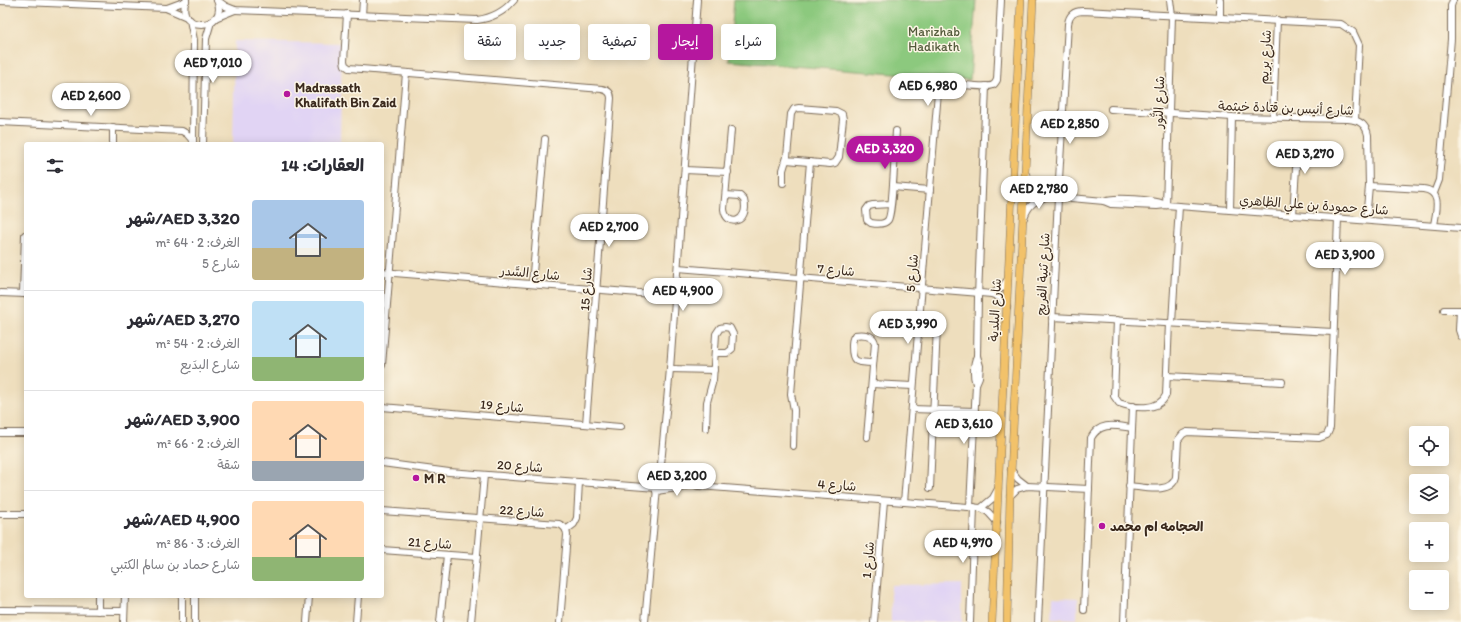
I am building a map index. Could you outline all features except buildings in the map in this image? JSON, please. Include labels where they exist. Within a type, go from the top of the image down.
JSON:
[{"type":"main road","name":"شارع البلدية","points":[[992,622],[1021,0]]},
{"type":"main road","name":"شارع البلدية","points":[[1007,622],[1011,470],[1033,0]]},
{"type":"street","points":[[166,8],[186,0]]},
{"type":"street","points":[[186,0],[184,9],[194,40],[193,142]]},
{"type":"street","points":[[217,0],[225,6],[236,10]]},
{"type":"street","points":[[203,142],[206,39],[218,11],[217,0]]},
{"type":"street","points":[[362,15],[363,0]]},
{"type":"street","points":[[0,1],[166,8],[200,25],[213,20],[224,13],[236,10],[477,20],[497,14],[514,0]]},
{"type":"street","points":[[645,622],[657,488],[661,464],[670,369],[697,0]]},
{"type":"street","points":[[970,622],[976,384],[980,370],[980,362],[977,356],[978,293],[986,86],[993,85],[997,80],[1001,0]]},
{"type":"street","name":"شارع النُّور","points":[[1166,205],[1172,16],[1170,0]]},
{"type":"street","points":[[1220,0],[1220,17]]},
{"type":"street","points":[[1434,193],[1439,180],[1451,39],[1451,6],[1453,0]]},
{"type":"street","name":"شارع ثنية الفريج","points":[[1038,622],[1058,197],[1068,24],[1071,15],[1074,12],[1083,11],[1334,22],[1342,24],[1353,32],[1359,45],[1355,120]]},
{"type":"street","points":[[348,14],[344,58],[345,65],[352,69],[406,73],[384,342]]},
{"type":"street","name":"شارع بريم","points":[[1273,118],[1277,20]]},
{"type":"street","name":"شارع 15","points":[[406,73],[602,90],[609,92],[611,98],[586,424]]},
{"type":"street","name":"شارع 5","points":[[904,502],[938,92],[940,88],[946,84],[986,86]]},
{"type":"street","points":[[783,183],[784,170],[787,160],[791,114],[794,110],[799,108],[838,111],[842,114],[843,119],[838,159],[833,164],[787,160]]},
{"type":"street","name":"شارع أنيس بن قتادة خيثمة","points":[[1110,109],[1232,117],[1355,120],[1364,125],[1368,130],[1369,186],[1366,220]]},
{"type":"street","points":[[1230,210],[1232,117]]},
{"type":"street","points":[[182,131],[194,121]]},
{"type":"street","points":[[0,122],[182,131],[189,136],[193,142]]},
{"type":"street","points":[[113,127],[113,142]]},
{"type":"street","points":[[726,195],[740,196],[744,200],[744,214],[739,220],[731,220],[725,215],[724,209],[732,130]]},
{"type":"street","points":[[891,204],[869,206],[866,210],[866,217],[869,222],[873,224],[882,223],[888,220],[890,216],[893,187],[896,131]]},
{"type":"street","points":[[532,284],[545,139]]},
{"type":"street","points":[[1293,215],[1298,162],[1304,159],[1339,160]]},
{"type":"street","points":[[793,446],[794,410],[791,394],[810,162]]},
{"type":"street","points":[[685,170],[728,172]]},
{"type":"street","name":"شارع حمودة بن علي الظاهري","points":[[1025,173],[1035,188],[1050,196],[1104,200],[1113,198],[1158,202],[1166,205],[1461,228]]},
{"type":"street","points":[[1369,186],[1427,189],[1434,193],[1437,200],[1434,225]]},
{"type":"street","points":[[893,187],[930,190]]},
{"type":"street","points":[[1023,220],[1027,210],[1034,202],[1050,196]]},
{"type":"street","points":[[1117,320],[1114,396],[1119,403],[1133,406],[1151,407],[1161,403],[1166,395],[1178,206]]},
{"type":"street","points":[[1129,486],[1160,488],[1171,485],[1175,482],[1178,440],[1187,432],[1319,438],[1327,435],[1330,428],[1338,218]]},
{"type":"street","name":"شارع 7","points":[[678,268],[992,294]]},
{"type":"street","name":"شارع السَّدر","points":[[384,272],[676,296]]},
{"type":"street","points":[[992,294],[1002,288],[1008,278]]},
{"type":"street","points":[[0,293],[24,294]]},
{"type":"street","points":[[992,294],[1001,298],[1007,307]]},
{"type":"street","points":[[1444,310],[1460,310],[1459,330],[1461,336]]},
{"type":"street","points":[[1052,317],[1333,332]]},
{"type":"street","points":[[930,488],[937,326]]},
{"type":"street","points":[[706,428],[707,402],[713,385],[715,353],[717,332],[722,327],[730,328],[733,334],[732,349],[727,353],[715,353]]},
{"type":"street","points":[[867,437],[875,343],[874,338],[870,336],[856,335],[852,340],[852,356],[857,361],[873,363]]},
{"type":"street","points":[[670,369],[714,370]]},
{"type":"street","points":[[1167,376],[1282,382]]},
{"type":"street","points":[[872,384],[913,386]]},
{"type":"street","points":[[1124,622],[1133,406]]},
{"type":"street","name":"شارع 19","points":[[384,407],[620,427]]},
{"type":"street","points":[[912,409],[975,411]]},
{"type":"street","points":[[1084,610],[1091,438],[1099,428],[1104,426],[1132,428]]},
{"type":"street","points":[[0,432],[24,433]]},
{"type":"street","name":"شارع 20","points":[[384,463],[450,472],[657,488]]},
{"type":"street","points":[[1011,470],[1018,479],[1027,486]]},
{"type":"street","points":[[472,622],[484,475]]},
{"type":"street","points":[[560,622],[567,535],[566,530],[574,524],[577,518],[579,482]]},
{"type":"street","name":"شارع 4","points":[[657,488],[691,485],[981,508]]},
{"type":"street","points":[[1010,496],[1017,489],[1027,486],[1089,490]]},
{"type":"street","points":[[997,522],[988,512],[981,508],[989,502],[998,489]]},
{"type":"street","name":"شارع 1","points":[[874,622],[884,501]]},
{"type":"street","name":"شارع 22","points":[[384,511],[559,524],[566,530]]},
{"type":"street","points":[[0,514],[24,514]]},
{"type":"street","name":"شارع 21","points":[[384,550],[477,557]]},
{"type":"street","points":[[440,622],[447,555]]},
{"type":"street","points":[[98,598],[98,611]]},
{"type":"street","points":[[124,622],[125,598]]},
{"type":"street","points":[[182,598],[182,622]]},
{"type":"street","points":[[195,598],[195,622]]},
{"type":"street","points":[[307,622],[309,598]]},
{"type":"street","points":[[356,622],[358,598]]},
{"type":"street","points":[[0,610],[124,611]]},
{"type":"shaded area","name":"Madrassath Khalifath Bin Zaid","points":[[235,41],[342,43],[340,142],[233,142]]},
{"type":"shaded area","points":[[962,584],[962,622],[891,622],[891,585]]},
{"type":"shaded area","points":[[1053,597],[1078,598],[1077,619],[1052,618]]},
{"type":"green space","name":"Marizhab Hadikath","points":[[734,0],[976,0],[970,80],[729,61],[776,60],[776,24],[732,24]]},
{"type":"place","name":"Madrassath Khalifath Bin Zaid","points":[[287,94]]},
{"type":"place","name":"M R","points":[[416,478]]},
{"type":"place","name":"الحجامه ام محمد","points":[[1102,526]]}]
